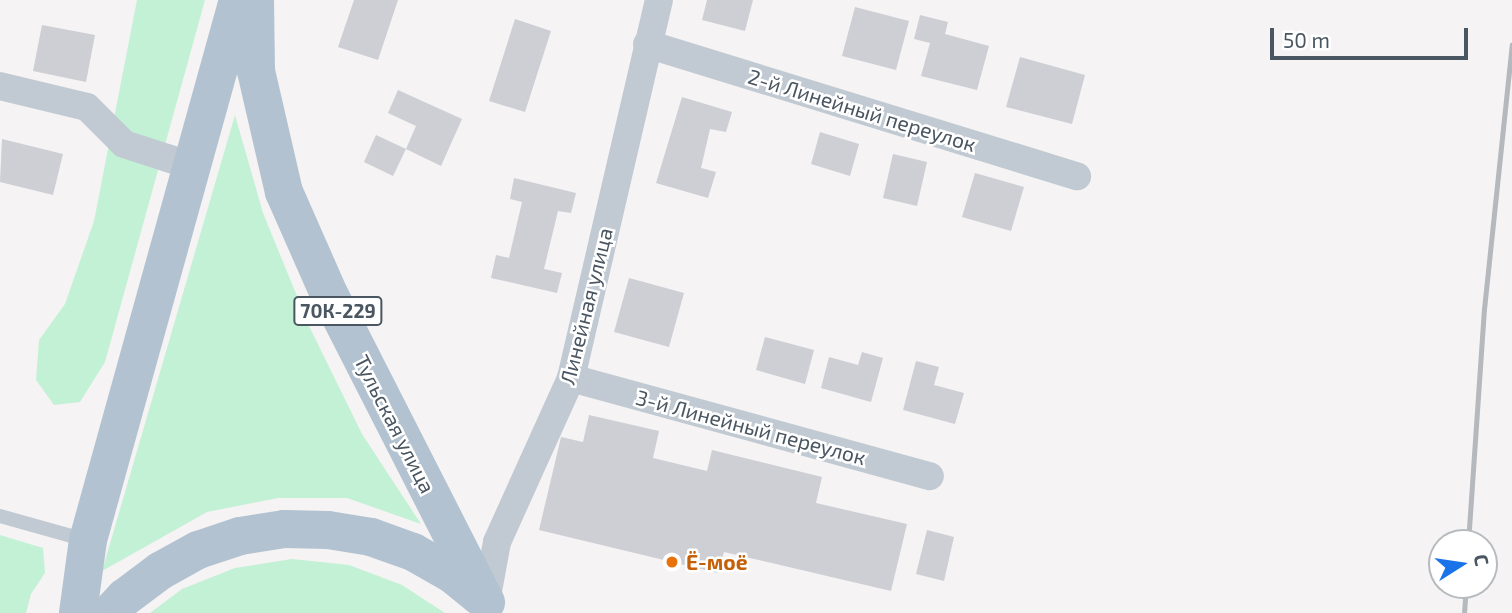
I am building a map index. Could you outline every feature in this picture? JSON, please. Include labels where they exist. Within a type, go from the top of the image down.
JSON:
[{"type":"main road","points":[[78,613],[88,540],[238,0]]},
{"type":"main road","name":"Тульская улица","points":[[255,0],[256,71],[284,192],[329,294],[491,607]]},
{"type":"main road","points":[[110,613],[124,598],[160,571],[198,550],[240,536],[284,529],[328,530],[382,541],[413,552],[452,574],[491,607]]},
{"type":"street","name":"Линейная улица","points":[[491,607],[497,542],[571,378],[659,0]]},
{"type":"street","name":"2-й Линейный переулок","points":[[647,44],[1077,176]]},
{"type":"street","points":[[0,86],[86,107],[124,144],[192,166]]},
{"type":"street","name":"3-й Линейный переулок","points":[[571,378],[930,476]]},
{"type":"lane","points":[[0,516],[88,540]]},
{"type":"green space","points":[[137,0],[205,0],[105,362],[80,402],[54,405],[36,380],[39,340],[65,304],[94,221]]},
{"type":"green space","points":[[235,115],[263,213],[310,328],[362,434],[421,524],[347,498],[278,498],[207,512],[102,571]]},
{"type":"green space","points":[[0,535],[43,548],[45,573],[31,594],[26,613],[0,613]]},
{"type":"green space","points":[[292,559],[349,565],[402,585],[445,613],[150,613],[182,589],[235,568]]},
{"type":"building","points":[[354,0],[398,0],[378,60],[338,47]]},
{"type":"building","points":[[707,0],[753,0],[745,31],[702,20]]},
{"type":"building","points":[[855,7],[909,21],[896,70],[842,56]]},
{"type":"building","points":[[920,15],[948,22],[945,34],[989,46],[977,90],[921,76],[930,43],[914,39]]},
{"type":"building","points":[[515,19],[551,31],[525,112],[489,101]]},
{"type":"building","points":[[42,25],[95,35],[86,82],[33,71]]},
{"type":"building","points":[[1020,57],[1085,75],[1072,124],[1006,107]]},
{"type":"building","points":[[398,90],[462,119],[441,166],[406,149],[416,126],[388,113]]},
{"type":"building","points":[[682,97],[732,112],[726,132],[710,129],[701,168],[716,172],[708,198],[656,183]]},
{"type":"building","points":[[820,132],[859,144],[850,176],[811,164]]},
{"type":"building","points":[[376,135],[406,149],[393,176],[364,162]]},
{"type":"building","points":[[2,139],[63,154],[53,195],[0,182]]},
{"type":"building","points":[[893,154],[927,162],[917,206],[883,198]]},
{"type":"building","points":[[975,173],[1024,187],[1011,231],[962,217]]},
{"type":"building","points":[[514,178],[576,193],[571,213],[558,211],[544,269],[562,273],[557,293],[491,278],[496,255],[509,258],[522,202],[510,199]]},
{"type":"building","points":[[629,278],[684,293],[669,347],[614,332]]},
{"type":"building","points":[[765,337],[814,350],[805,384],[756,370]]},
{"type":"building","points":[[862,352],[883,358],[871,402],[821,388],[829,357],[858,365]]},
{"type":"building","points":[[916,361],[939,367],[934,385],[964,393],[955,424],[903,410]]},
{"type":"building","points":[[589,415],[659,431],[653,458],[707,471],[712,450],[822,477],[816,503],[907,524],[891,591],[724,552],[718,573],[539,530],[561,437],[583,442]]},
{"type":"building","points":[[927,530],[954,537],[944,581],[916,574]]},
{"type":"railway","points":[[1469,529],[1484,309],[1512,44]]},
{"type":"railway","points":[[1464,613],[1465,599]]},
{"type":"place","name":"Ё-моё","points":[[672,562]]}]
